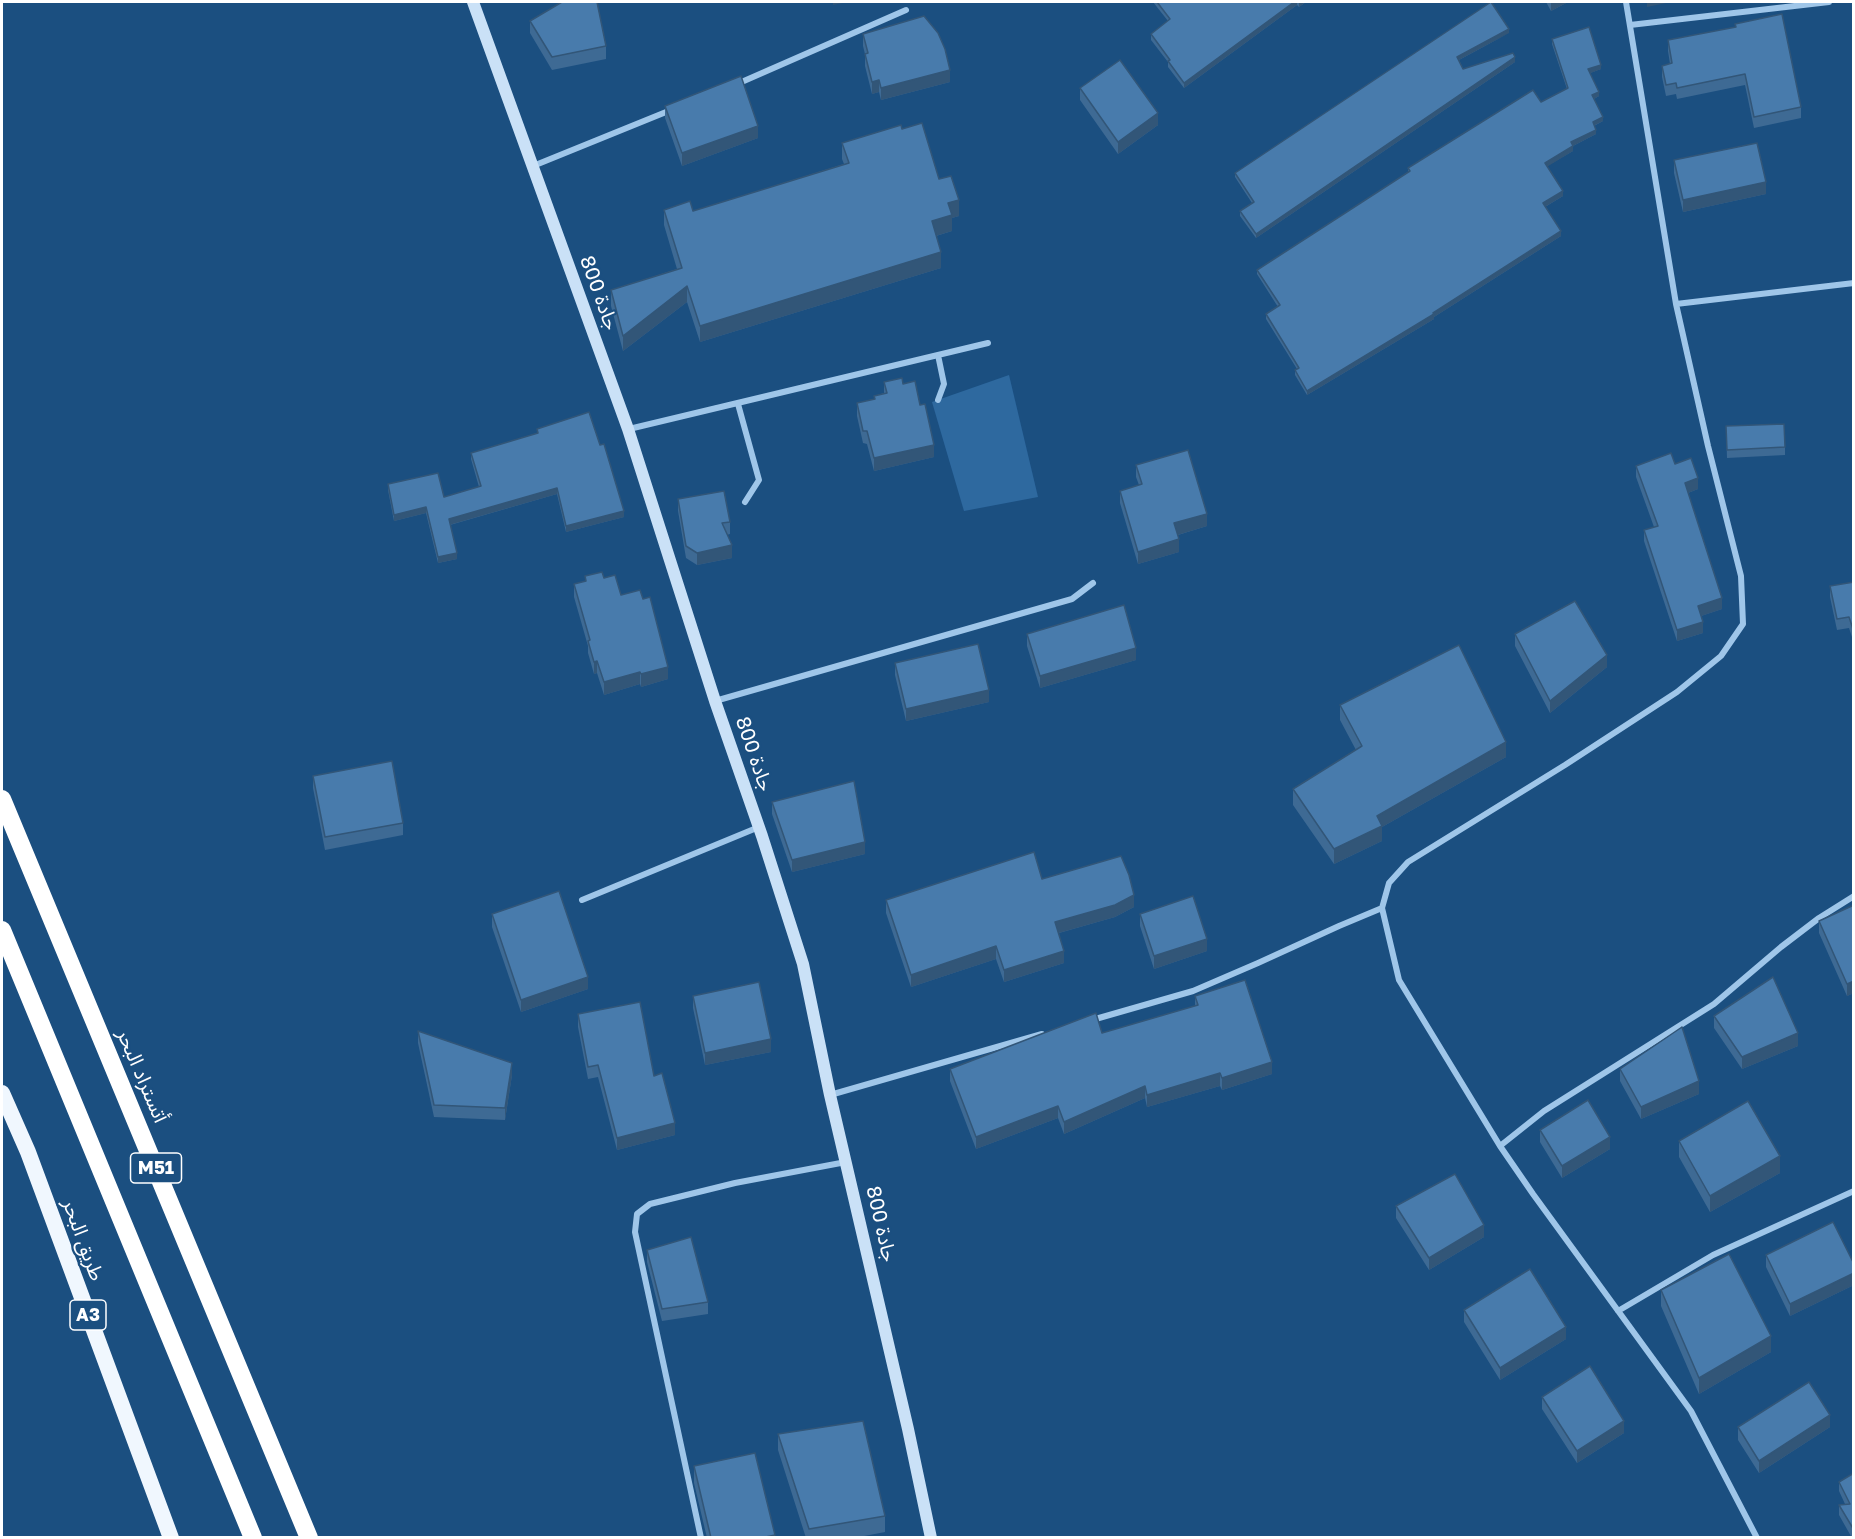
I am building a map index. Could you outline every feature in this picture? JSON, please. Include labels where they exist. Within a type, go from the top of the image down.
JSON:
[{"type":"highway","name":"أتستراد البحر","points":[[2,799],[309,1538]]},
{"type":"highway","name":"M51","points":[[2,930],[254,1538]]},
{"type":"highway","name":"طريق البحر","points":[[2,1093],[28,1152],[171,1538]]},
{"type":"main road","name":"جادة 800","points":[[473,2],[628,429],[715,701],[804,964],[830,1095],[931,1538]]},
{"type":"street","points":[[1626,2],[1676,304],[1708,446],[1741,576],[1743,624],[1721,656],[1677,692],[1565,765],[1408,862],[1389,883],[1382,908],[1399,980],[1500,1146],[1690,1411],[1757,1538]]},
{"type":"street","points":[[1630,25],[1829,2]]},
{"type":"street","points":[[725,88],[906,10]]},
{"type":"street","points":[[533,166],[682,106]]},
{"type":"street","points":[[1676,304],[1854,283]]},
{"type":"street","points":[[628,429],[988,343]]},
{"type":"street","points":[[938,355],[944,384],[938,400]]},
{"type":"street","points":[[738,404],[759,480],[745,502]]},
{"type":"street","points":[[715,701],[1072,599],[1093,583]]},
{"type":"street","points":[[582,900],[759,827]]},
{"type":"street","points":[[1500,1146],[1544,1111],[1714,1004],[1781,947],[1819,918],[1854,896]]},
{"type":"street","points":[[1090,1021],[1193,991],[1382,908]]},
{"type":"street","points":[[830,1095],[1045,1034]]},
{"type":"street","points":[[702,1538],[635,1232],[636,1214],[650,1204],[735,1183],[847,1162]]},
{"type":"street","points":[[1618,1311],[1713,1255],[1854,1191]]},
{"type":"shaded area","points":[[1009,375],[1038,497],[964,511],[932,402]]},
{"type":"building","points":[[562,2],[597,2],[606,46],[552,57],[530,21]]},
{"type":"building","points":[[1157,2],[1294,2],[1184,83],[1151,34],[1170,19]]},
{"type":"building","points":[[1491,2],[1509,29],[1457,57],[1463,69],[1513,53],[1515,57],[1256,234],[1240,211],[1254,202],[1235,173]]},
{"type":"building","points":[[1782,14],[1801,107],[1754,117],[1745,74],[1677,88],[1676,83],[1666,85],[1662,66],[1672,63],[1668,40],[1736,27],[1735,24]]},
{"type":"building","points":[[924,16],[938,33],[950,70],[881,88],[879,80],[872,82],[863,34]]},
{"type":"building","points":[[1589,27],[1601,65],[1588,69],[1599,92],[1592,95],[1603,117],[1593,122],[1596,130],[1571,142],[1573,146],[1545,163],[1563,191],[1543,203],[1561,231],[1434,314],[1307,391],[1295,370],[1299,368],[1266,314],[1280,305],[1257,270],[1410,171],[1408,168],[1533,90],[1541,102],[1568,88],[1552,39]]},
{"type":"building","points":[[1120,60],[1158,113],[1118,142],[1080,88]]},
{"type":"building","points":[[741,76],[758,126],[682,153],[665,106]]},
{"type":"building","points":[[922,123],[939,179],[951,176],[959,200],[948,203],[952,215],[932,221],[941,252],[700,326],[687,286],[623,336],[611,290],[682,268],[664,210],[690,201],[693,211],[849,163],[842,143],[901,125],[902,129]]},
{"type":"building","points":[[1757,143],[1766,182],[1683,200],[1674,160]]},
{"type":"building","points":[[902,378],[903,384],[915,381],[920,405],[925,404],[934,445],[874,458],[867,431],[863,431],[857,403],[875,399],[874,396],[887,393],[884,382]]},
{"type":"building","points":[[589,412],[600,445],[604,444],[624,511],[566,526],[557,488],[449,519],[457,553],[438,557],[426,507],[394,515],[388,484],[438,473],[444,497],[481,486],[471,453],[538,433],[537,429]]},
{"type":"building","points":[[1784,424],[1785,447],[1727,450],[1726,426]]},
{"type":"building","points":[[1188,450],[1207,514],[1174,523],[1179,539],[1138,552],[1120,491],[1142,484],[1136,465]]},
{"type":"building","points":[[1671,453],[1675,464],[1691,458],[1698,478],[1685,483],[1722,598],[1698,606],[1703,622],[1677,630],[1644,530],[1658,526],[1636,466]]},
{"type":"building","points":[[724,491],[730,522],[722,523],[732,545],[697,553],[686,546],[678,499]]},
{"type":"building","points":[[602,572],[604,578],[615,575],[621,595],[640,590],[643,599],[650,597],[668,667],[604,682],[597,661],[594,662],[574,584],[586,581],[585,576]]},
{"type":"building","points":[[1854,582],[1854,632],[1849,617],[1837,619],[1830,586]]},
{"type":"building","points":[[1575,601],[1607,655],[1550,701],[1515,634]]},
{"type":"building","points":[[1124,605],[1136,648],[1040,676],[1027,634]]},
{"type":"building","points":[[978,644],[989,690],[906,709],[895,663]]},
{"type":"building","points":[[1459,645],[1506,742],[1377,816],[1382,826],[1334,849],[1293,789],[1362,746],[1340,705]]},
{"type":"building","points":[[392,761],[403,823],[325,837],[313,776]]},
{"type":"building","points":[[854,781],[865,842],[792,860],[772,802]]},
{"type":"building","points":[[1034,852],[1042,879],[1121,856],[1134,895],[1115,905],[1055,922],[1064,951],[1004,970],[996,946],[911,975],[886,900]]},
{"type":"building","points":[[559,891],[588,977],[521,1000],[492,914]]},
{"type":"building","points":[[1193,896],[1207,939],[1154,956],[1140,914]]},
{"type":"building","points":[[1854,905],[1854,981],[1847,984],[1819,921]]},
{"type":"building","points":[[1773,977],[1798,1033],[1742,1057],[1714,1016]]},
{"type":"building","points":[[1245,980],[1272,1062],[1222,1078],[1220,1073],[1147,1095],[1145,1086],[1064,1122],[1058,1106],[976,1137],[950,1069],[1096,1013],[1102,1033],[1198,1005],[1195,996]]},
{"type":"building","points":[[759,982],[771,1039],[705,1053],[693,996]]},
{"type":"building","points":[[640,1002],[654,1076],[662,1073],[675,1123],[617,1138],[598,1065],[588,1067],[578,1014]]},
{"type":"building","points":[[1682,1027],[1699,1081],[1641,1107],[1620,1069]]},
{"type":"building","points":[[418,1031],[512,1063],[505,1108],[434,1105]]},
{"type":"building","points":[[1588,1100],[1610,1137],[1562,1166],[1540,1130]]},
{"type":"building","points":[[1748,1101],[1780,1156],[1710,1196],[1679,1141]]},
{"type":"building","points":[[1455,1174],[1484,1225],[1429,1258],[1396,1206]]},
{"type":"building","points":[[1833,1222],[1854,1264],[1854,1273],[1790,1304],[1766,1255]]},
{"type":"building","points":[[691,1237],[708,1302],[662,1309],[647,1250]]},
{"type":"building","points":[[1729,1254],[1771,1336],[1699,1378],[1661,1290]]},
{"type":"building","points":[[1530,1269],[1566,1327],[1500,1368],[1464,1310]]},
{"type":"building","points":[[1590,1366],[1624,1421],[1577,1451],[1542,1397]]},
{"type":"building","points":[[1809,1382],[1830,1415],[1759,1461],[1738,1427]]},
{"type":"building","points":[[863,1421],[885,1516],[809,1529],[778,1434]]},
{"type":"building","points":[[755,1453],[775,1535],[761,1538],[711,1538],[694,1466]]},
{"type":"building","points":[[1854,1473],[1854,1530],[1839,1505],[1850,1504],[1839,1482]]}]
